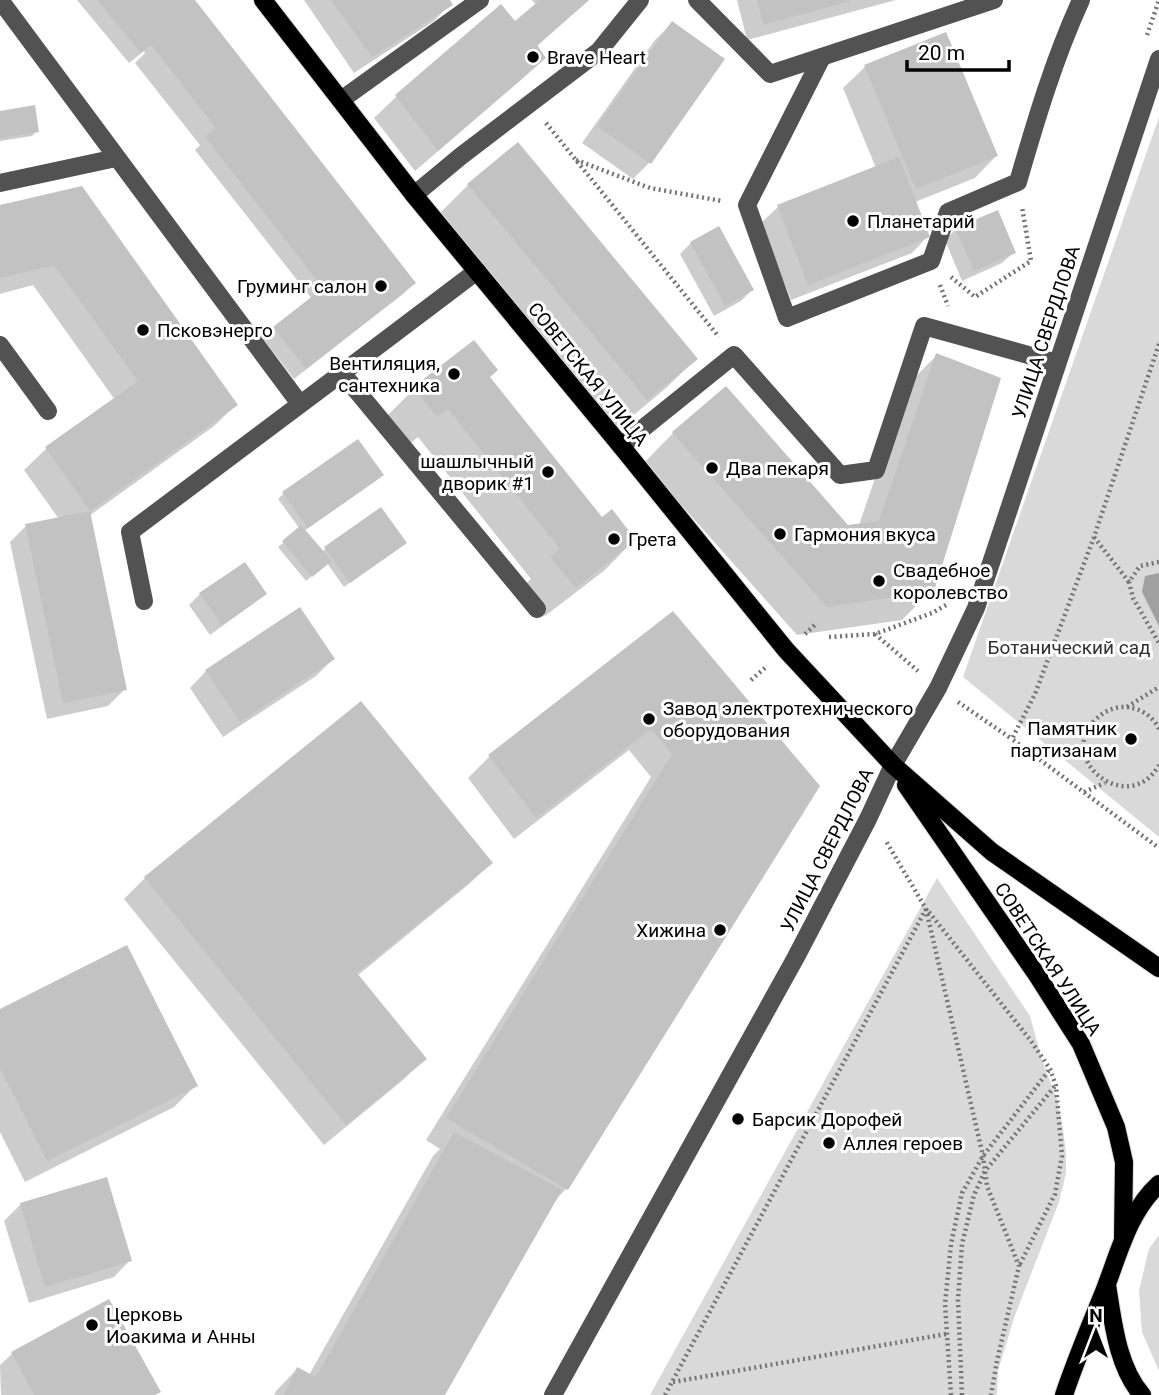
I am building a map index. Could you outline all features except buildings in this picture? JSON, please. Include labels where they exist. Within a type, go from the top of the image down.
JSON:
[{"type":"main road","name":"СОВЕТСКАЯ УЛИЦА","points":[[263,0],[414,195],[786,650],[892,765],[992,852],[1159,968]]},
{"type":"main road","name":"СОВЕТСКАЯ УЛИЦА","points":[[892,765],[1037,975],[1081,1044],[1116,1127],[1124,1162],[1124,1237]]},
{"type":"main road","points":[[1064,1395],[1124,1237],[1149,1194],[1159,1184]]},
{"type":"main road","points":[[1107,1285],[1116,1342],[1135,1386],[1142,1395]]},
{"type":"street","points":[[0,0],[300,404]]},
{"type":"street","points":[[341,100],[480,0]]},
{"type":"street","points":[[414,195],[599,51],[640,0]]},
{"type":"street","points":[[697,0],[771,74],[994,0]]},
{"type":"street","points":[[822,57],[747,205],[787,318],[931,261],[948,212],[1018,183],[1039,109],[1081,0]]},
{"type":"street","name":"УЛИЦА СВЕРДЛОВА","points":[[553,1395],[790,968],[868,819],[892,765],[938,688],[976,608],[1159,59]]},
{"type":"street","points":[[0,183],[116,158]]},
{"type":"street","points":[[144,601],[130,532],[477,271]]},
{"type":"street","points":[[621,446],[734,355],[840,475],[876,470],[924,326],[1057,363]]},
{"type":"street","points":[[0,345],[48,411]]},
{"type":"street","points":[[342,373],[537,609]]},
{"type":"path","points":[[530,103],[734,355]]},
{"type":"path","points":[[576,160],[650,188],[747,205]]},
{"type":"path","points":[[931,261],[975,298],[1031,261],[1018,183]]},
{"type":"path","points":[[931,261],[960,337]]},
{"type":"path","points":[[1159,344],[1094,537],[1035,694],[1012,739],[1159,848]]},
{"type":"path","points":[[1094,537],[1129,582],[1133,597],[1159,643]]},
{"type":"path","points":[[1129,582],[1140,566],[1159,562]]},
{"type":"path","points":[[829,637],[875,634],[932,613],[953,601]]},
{"type":"path","points":[[1127,707],[1159,687]]},
{"type":"path","points":[[1159,729],[1148,715],[1138,710],[1127,707],[1113,708],[1101,714],[1091,724],[1085,736],[1084,750],[1087,763],[1095,774],[1106,783],[1119,786],[1133,786],[1145,780],[1159,765]]},
{"type":"path","points":[[1084,792],[1106,783]]},
{"type":"path","points":[[868,819],[884,839],[926,909],[1031,1041],[1050,1069],[1056,1086],[1062,1156],[1055,1194],[1019,1266],[991,1395]]},
{"type":"path","points":[[926,909],[983,1156],[987,1186],[1019,1266]]},
{"type":"path","points":[[665,1395],[926,909]]},
{"type":"path","points":[[951,1395],[945,1304],[951,1244],[962,1193],[983,1156],[1050,1069]]},
{"type":"path","points":[[962,1395],[958,1300],[962,1244],[974,1195],[985,1171],[1056,1086]]},
{"type":"path","points":[[673,1382],[946,1334]]},
{"type":"green space","name":"Ботанический сад","points":[[1159,117],[1159,837],[963,677]]},
{"type":"green space","points":[[937,878],[1030,1016],[1042,1060],[1057,1099],[1066,1154],[1066,1173],[1059,1202],[1014,1318],[998,1371],[997,1395],[650,1395]]},
{"type":"green space","points":[[1159,1235],[1159,1371],[1142,1332],[1139,1290],[1149,1249]]},
{"type":"shaded area","points":[[1159,573],[1159,626],[1142,592],[1145,576]]},
{"type":"place","name":"Brave Heart","points":[[533,57]]},
{"type":"place","name":"Планетарий","points":[[853,221]]},
{"type":"place","name":"Груминг салон","points":[[381,286]]},
{"type":"place","name":"Псковэнерго","points":[[143,330]]},
{"type":"place","name":"Вентиляция, сантехника","points":[[454,374]]},
{"type":"place","name":"Два пекаря","points":[[712,468]]},
{"type":"place","name":"шашлычный дворик #1","points":[[548,472]]},
{"type":"place","name":"Гармония вкуса","points":[[780,534]]},
{"type":"place","name":"Грета","points":[[614,539]]},
{"type":"place","name":"Свадебное королевство","points":[[879,581]]},
{"type":"place","name":"Завод электротехнического оборудования","points":[[649,719]]},
{"type":"place","name":"Памятник партизанам","points":[[1131,739]]},
{"type":"place","name":"Хижина","points":[[720,930]]},
{"type":"place","name":"Барсик Дорофей","points":[[738,1119]]},
{"type":"place","name":"Аллея героев","points":[[829,1143]]},
{"type":"place","name":"Церковь Иоакима и Анны","points":[[92,1325]]}]
